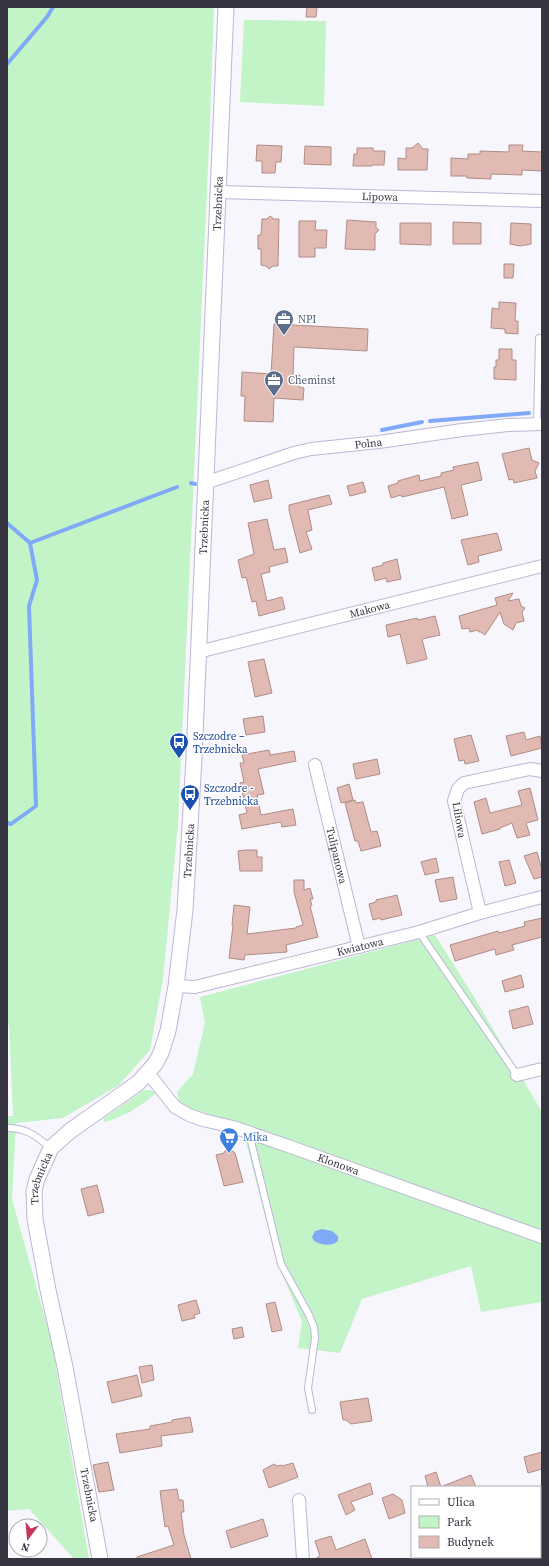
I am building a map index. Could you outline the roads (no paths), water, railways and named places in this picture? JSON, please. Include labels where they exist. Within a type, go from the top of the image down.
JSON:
[{"type":"street","name":"Trzebnicka","points":[[100,1559],[65,1367],[48,1290],[35,1219],[34,1191],[37,1179],[51,1148],[70,1131],[130,1090],[148,1074],[155,1064],[165,1043],[176,986],[186,892],[226,7]]},
{"type":"street","name":"Lipowa","points":[[218,192],[542,201]]},
{"type":"street","name":"Polna","points":[[205,483],[294,453],[311,449],[379,442],[462,430],[539,424]]},
{"type":"street","name":"Makowa","points":[[198,652],[542,566]]},
{"type":"street","name":"Tulipanowa","points":[[315,765],[359,947]]},
{"type":"street","name":"Liliowa","points":[[480,913],[454,801],[458,789],[464,784],[530,769],[542,772]]},
{"type":"street","name":"Kwiatowa","points":[[176,986],[195,987],[419,932],[480,913],[542,897]]},
{"type":"street","points":[[517,1075],[542,1069]]},
{"type":"street","name":"Klonowa","points":[[148,1074],[175,1107],[203,1120],[233,1126],[542,1237]]},
{"type":"street","points":[[299,1500],[303,1559]]},
{"type":"lane","name":"Polna","points":[[539,338],[539,424]]},
{"type":"lane","points":[[419,932],[517,1075]]},
{"type":"lane","points":[[7,1128],[28,1131],[51,1148]]},
{"type":"lane","points":[[249,1132],[281,1264],[314,1327],[315,1338],[308,1388],[312,1410]]},
{"type":"water","points":[[322,1229],[332,1231],[338,1236],[338,1241],[326,1245],[314,1241],[312,1237],[315,1231]]},
{"type":"waterway","points":[[7,64],[47,17],[53,7]]},
{"type":"waterway","points":[[430,421],[529,413]]},
{"type":"waterway","points":[[382,430],[422,422]]},
{"type":"waterway","points":[[191,483],[195,484]]},
{"type":"waterway","points":[[30,543],[177,487]]},
{"type":"waterway","points":[[7,523],[30,543],[37,580],[29,606],[36,806],[11,824],[7,823]]},
{"type":"place","name":"NPI","points":[[284,336]]},
{"type":"place","name":"Cheminst","points":[[274,397]]},
{"type":"place","name":"Szczodre – Trzebnicka","points":[[179,759]]},
{"type":"place","name":"Szczodre - Trzebnicka","points":[[190,811]]},
{"type":"place","name":"Mika","points":[[229,1154]]}]
